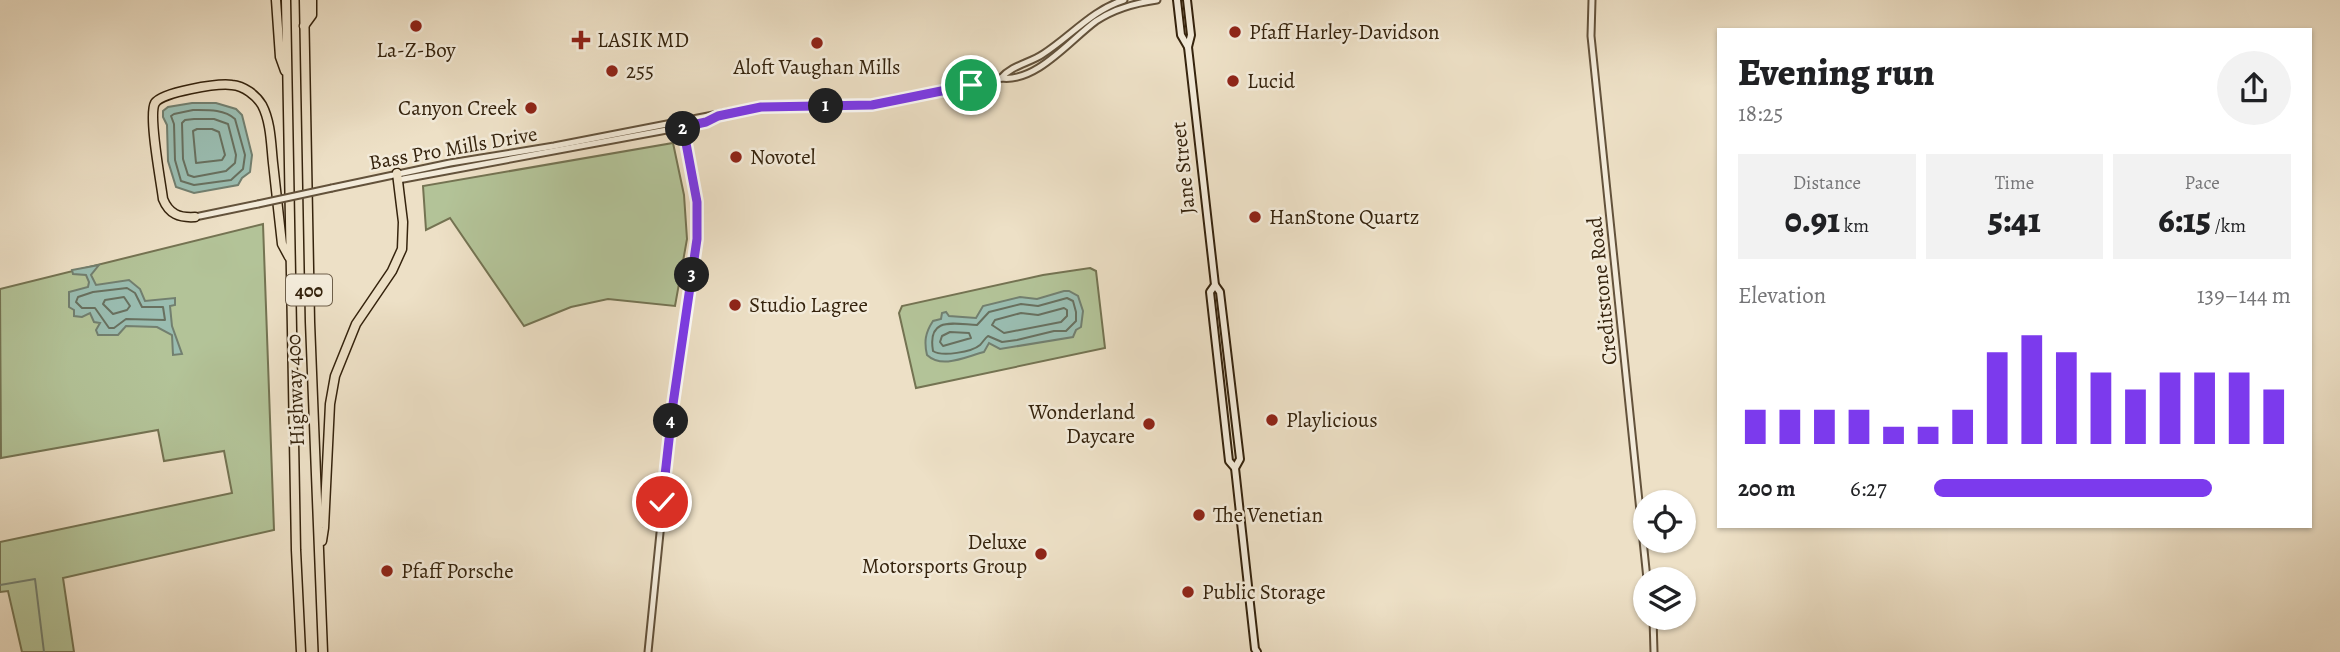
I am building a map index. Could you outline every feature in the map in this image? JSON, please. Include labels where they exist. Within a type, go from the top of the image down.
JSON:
[{"type":"highway","points":[[276,0],[280,57],[289,84]]},
{"type":"highway","name":"Highway 400","points":[[286,0],[300,652]]},
{"type":"highway","name":"Highway 400","points":[[304,0],[307,226],[323,652]]},
{"type":"highway","points":[[304,26],[312,15],[312,0]]},
{"type":"highway","points":[[195,217],[173,214],[166,208],[153,110],[155,104],[165,95],[233,85],[256,97],[267,119],[282,244],[290,260]]},
{"type":"highway","points":[[319,554],[324,528],[330,404],[337,367],[356,324],[399,258],[404,240],[398,177]]},
{"type":"main road","name":"Jane Street","points":[[1177,0],[1181,35],[1188,47]]},
{"type":"main road","name":"Jane Street","points":[[1187,0],[1191,35],[1188,47],[1215,285],[1210,292],[1229,461],[1235,468],[1255,651]]},
{"type":"street","name":"Bass Pro Mills Drive","points":[[1001,78],[1007,71],[1041,55],[1089,18],[1125,0]]},
{"type":"street","name":"Bass Pro Mills Drive","points":[[195,217],[332,188],[761,107],[872,105],[1001,78],[1010,79],[1045,63],[1095,22],[1113,11],[1139,2],[1157,0]]},
{"type":"street","name":"Creditstone Road","points":[[1592,0],[1591,36],[1646,567]]},
{"type":"street","points":[[648,652],[673,404],[697,239],[697,202],[682,124]]},
{"type":"street","points":[[1653,630],[1654,652]]},
{"type":"green space","points":[[673,143],[684,195],[687,239],[675,306],[608,299],[571,307],[524,326],[450,218],[426,230],[423,186]]},
{"type":"green space","points":[[263,224],[274,530],[63,578],[74,652],[22,652],[8,591],[0,592],[0,542],[232,493],[224,451],[164,461],[158,430],[1,458],[0,289]]},
{"type":"green space","points":[[1090,268],[1096,271],[1105,348],[916,388],[899,313],[902,306],[1043,275]]},
{"type":"water","points":[[216,103],[236,109],[242,115],[252,155],[250,172],[238,185],[194,193],[176,187],[168,161],[167,125],[163,111],[168,107]]},
{"type":"water","points":[[99,265],[91,275],[96,285],[129,280],[140,289],[145,301],[175,298],[175,305],[170,306],[172,326],[182,354],[173,355],[172,335],[157,327],[126,326],[118,335],[98,335],[96,330],[100,323],[94,322],[90,313],[82,317],[74,316],[74,310],[69,307],[69,292],[88,287],[89,282],[86,275],[73,274],[72,270]]},
{"type":"water","points":[[1064,291],[1078,296],[1083,311],[1081,327],[1073,337],[1000,349],[989,343],[984,352],[947,362],[927,355],[927,334],[933,321],[941,319],[942,313],[976,318],[983,306],[1020,297],[1037,299]]},
{"type":"waterway","points":[[0,585],[35,579],[44,652]]},
{"type":"place","name":"La-Z-Boy","points":[[416,26]]},
{"type":"place","name":"Pfaff Harley-Davidson","points":[[1235,32]]},
{"type":"place","name":"LASIK MD","points":[[581,40]]},
{"type":"place","name":"Aloft Vaughan Mills","points":[[817,43]]},
{"type":"place","name":"255","points":[[612,71]]},
{"type":"place","name":"Lucid","points":[[1233,81]]},
{"type":"place","name":"Canyon Creek","points":[[531,108]]},
{"type":"place","name":"Novotel","points":[[736,157]]},
{"type":"place","name":"HanStone Quartz","points":[[1255,217]]},
{"type":"place","name":"Studio Lagree","points":[[735,305]]},
{"type":"place","name":"Playlicious","points":[[1272,420]]},
{"type":"place","name":"Wonderland Daycare","points":[[1149,424]]},
{"type":"place","name":"The Venetian","points":[[1199,515]]},
{"type":"place","name":"Deluxe Motorsports Group","points":[[1041,554]]},
{"type":"place","name":"Pfaff Porsche","points":[[387,571]]},
{"type":"place","name":"Public Storage","points":[[1188,592]]},
{"type":"route","points":[[662,502],[697,239],[697,202],[683,127],[739,110],[794,105],[872,105],[971,85]]}]
